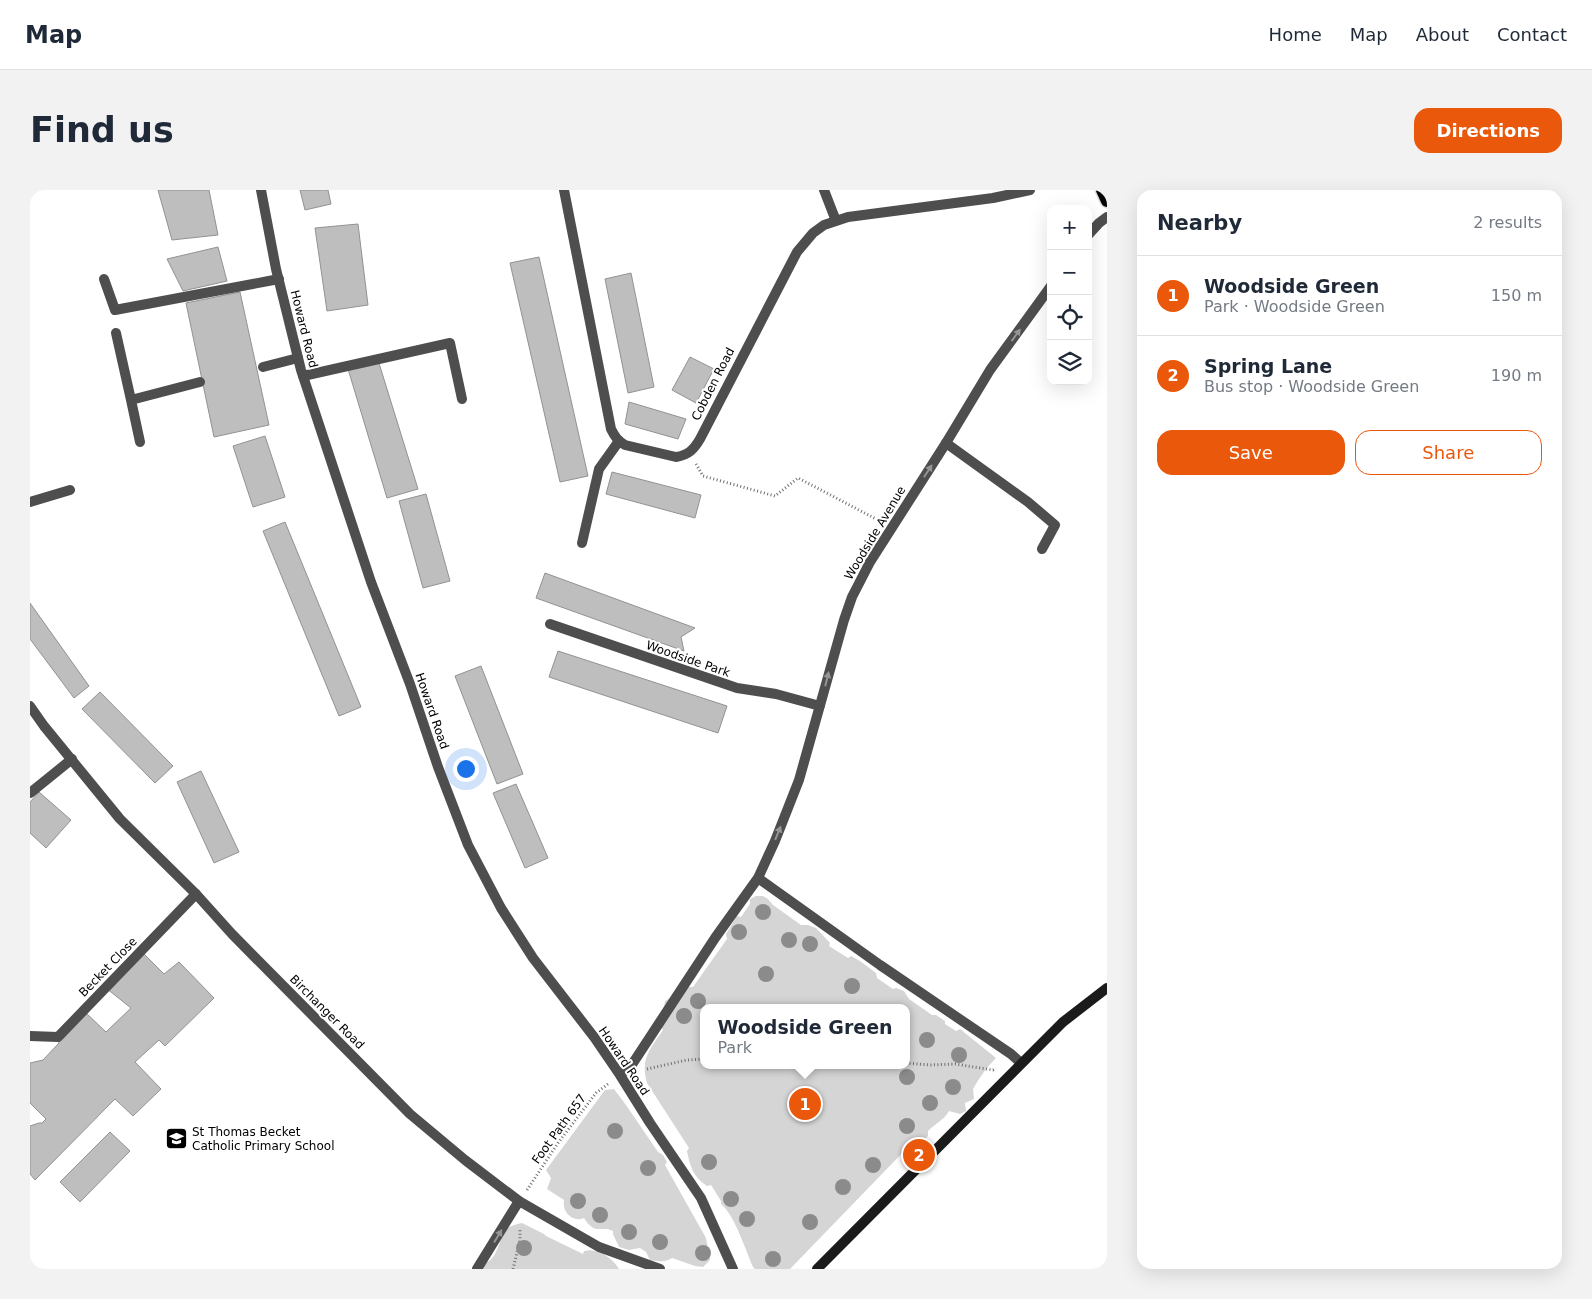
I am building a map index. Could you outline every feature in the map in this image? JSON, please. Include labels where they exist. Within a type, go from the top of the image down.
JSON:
[{"type":"main road","points":[[1102,190],[1107,201]]},
{"type":"main road","points":[[817,1269],[1062,1022],[1107,988]]},
{"type":"street","name":"Howard Road","points":[[261,190],[279,279],[303,376],[371,582],[468,845],[501,908],[533,958],[594,1037],[701,1198],[733,1269]]},
{"type":"street","points":[[564,190],[611,429],[619,441],[626,445],[676,457],[684,456],[690,452]]},
{"type":"street","points":[[824,190],[836,220]]},
{"type":"street","name":"Cobden Road","points":[[690,452],[700,439],[797,252],[813,233],[824,225],[848,217],[994,198],[1030,190]]},
{"type":"street","points":[[1092,231],[1107,218]]},
{"type":"street","points":[[104,279],[115,310],[279,279]]},
{"type":"street","name":"Woodside Avenue","points":[[620,1075],[633,1063],[715,938],[758,878],[799,780],[837,642],[852,597],[891,527],[946,443],[990,370],[1047,292]]},
{"type":"street","points":[[116,333],[140,442]]},
{"type":"street","points":[[303,376],[450,343],[462,400]]},
{"type":"street","points":[[263,367],[298,358]]},
{"type":"street","points":[[131,400],[200,382]]},
{"type":"street","points":[[582,543],[599,469],[619,441]]},
{"type":"street","points":[[946,443],[1028,502],[1055,526],[1042,549]]},
{"type":"street","points":[[30,502],[70,490]]},
{"type":"street","name":"Woodside Park","points":[[550,624],[737,688],[776,694],[820,706]]},
{"type":"street","name":"Birchanger Road","points":[[30,706],[120,819],[196,894],[232,934],[410,1114],[519,1202],[599,1247],[660,1269]]},
{"type":"street","points":[[30,793],[72,760]]},
{"type":"street","points":[[758,878],[880,965],[1011,1054],[1021,1063]]},
{"type":"street","name":"Becket Close","points":[[30,1036],[58,1037],[196,894]]},
{"type":"street","points":[[477,1269],[519,1202]]},
{"type":"path","points":[[690,452],[703,476],[775,496],[798,478],[891,527]]},
{"type":"path","points":[[910,1064],[930,1066],[955,1064],[993,1070],[1011,1054]]},
{"type":"path","points":[[633,1063],[645,1069],[680,1061],[700,1059]]},
{"type":"path","name":"Foot Path 657","points":[[519,1202],[558,1143],[596,1093],[620,1075]]},
{"type":"path","points":[[513,1269],[520,1240],[519,1202]]},
{"type":"shaded area","points":[[756,896],[763,896],[801,925],[816,928],[830,943],[829,946],[848,958],[851,956],[860,961],[876,973],[877,978],[893,989],[896,988],[904,991],[909,999],[932,1015],[936,1015],[945,1021],[945,1024],[956,1031],[960,1029],[996,1058],[983,1073],[973,1089],[974,1099],[965,1103],[966,1111],[960,1114],[949,1111],[942,1120],[928,1131],[928,1136],[917,1146],[910,1145],[790,1269],[755,1269],[753,1267],[739,1233],[711,1185],[707,1186],[702,1183],[695,1175],[688,1156],[687,1151],[689,1148],[647,1083],[645,1075],[648,1055],[663,1030],[661,1027],[665,1001],[689,987],[693,987],[727,939],[726,934],[737,916],[741,917],[750,904],[750,899]]},
{"type":"shaded area","points":[[614,1089],[658,1152],[663,1155],[667,1162],[665,1165],[706,1238],[710,1260],[703,1267],[672,1258],[664,1261],[650,1260],[646,1252],[640,1248],[629,1250],[619,1247],[613,1231],[591,1227],[584,1218],[572,1218],[566,1212],[564,1200],[547,1189],[551,1178],[546,1170],[605,1090]]},
{"type":"shaded area","points":[[522,1223],[583,1254],[584,1251],[589,1250],[604,1254],[619,1269],[479,1269],[480,1266],[494,1256],[503,1233],[509,1227]]},
{"type":"building","points":[[158,190],[209,190],[218,235],[172,240]]},
{"type":"building","points":[[300,190],[328,190],[331,204],[305,210]]},
{"type":"building","points":[[358,224],[368,305],[327,311],[315,228]]},
{"type":"building","points":[[218,247],[227,281],[183,291],[167,259]]},
{"type":"building","points":[[539,257],[588,476],[560,482],[510,263]]},
{"type":"building","points":[[631,273],[654,387],[628,393],[605,279]]},
{"type":"building","points":[[240,292],[269,425],[214,437],[186,303]]},
{"type":"building","points":[[690,357],[714,369],[696,403],[672,390]]},
{"type":"building","points":[[378,360],[418,489],[387,498],[348,369]]},
{"type":"building","points":[[629,402],[686,419],[678,439],[625,424]]},
{"type":"building","points":[[265,436],[285,497],[253,507],[233,446]]},
{"type":"building","points":[[612,472],[701,495],[695,518],[606,494]]},
{"type":"building","points":[[426,494],[450,581],[423,588],[399,501]]},
{"type":"building","points":[[285,522],[361,707],[339,716],[263,531]]},
{"type":"building","points":[[545,573],[695,628],[681,637],[684,651],[536,598]]},
{"type":"building","points":[[30,603],[89,686],[74,698],[30,639]]},
{"type":"building","points":[[558,651],[727,706],[718,733],[549,677]]},
{"type":"building","points":[[481,666],[523,774],[497,784],[455,676]]},
{"type":"building","points":[[100,692],[173,766],[155,783],[82,709]]},
{"type":"building","points":[[201,771],[239,852],[214,863],[177,782]]},
{"type":"building","points":[[516,784],[548,858],[525,868],[493,793]]},
{"type":"building","points":[[39,792],[71,820],[46,848],[30,833],[30,802]]},
{"type":"building","points":[[144,954],[164,974],[179,962],[214,998],[165,1046],[159,1040],[135,1062],[161,1089],[133,1116],[115,1099],[35,1180],[30,1174],[30,1126],[42,1123],[46,1119],[30,1103],[30,1063],[43,1060],[59,1043],[58,1040],[85,1012],[106,1032],[131,1008],[106,988]]},
{"type":"building","points":[[110,1132],[130,1151],[80,1202],[60,1182]]},
{"type":"place","name":"Woodside Green","points":[[805,1104]]},
{"type":"place","name":"St Thomas Becket Catholic Primary School","points":[[176,1139]]},
{"type":"place","name":"Spring Lane","points":[[919,1155]]}]
